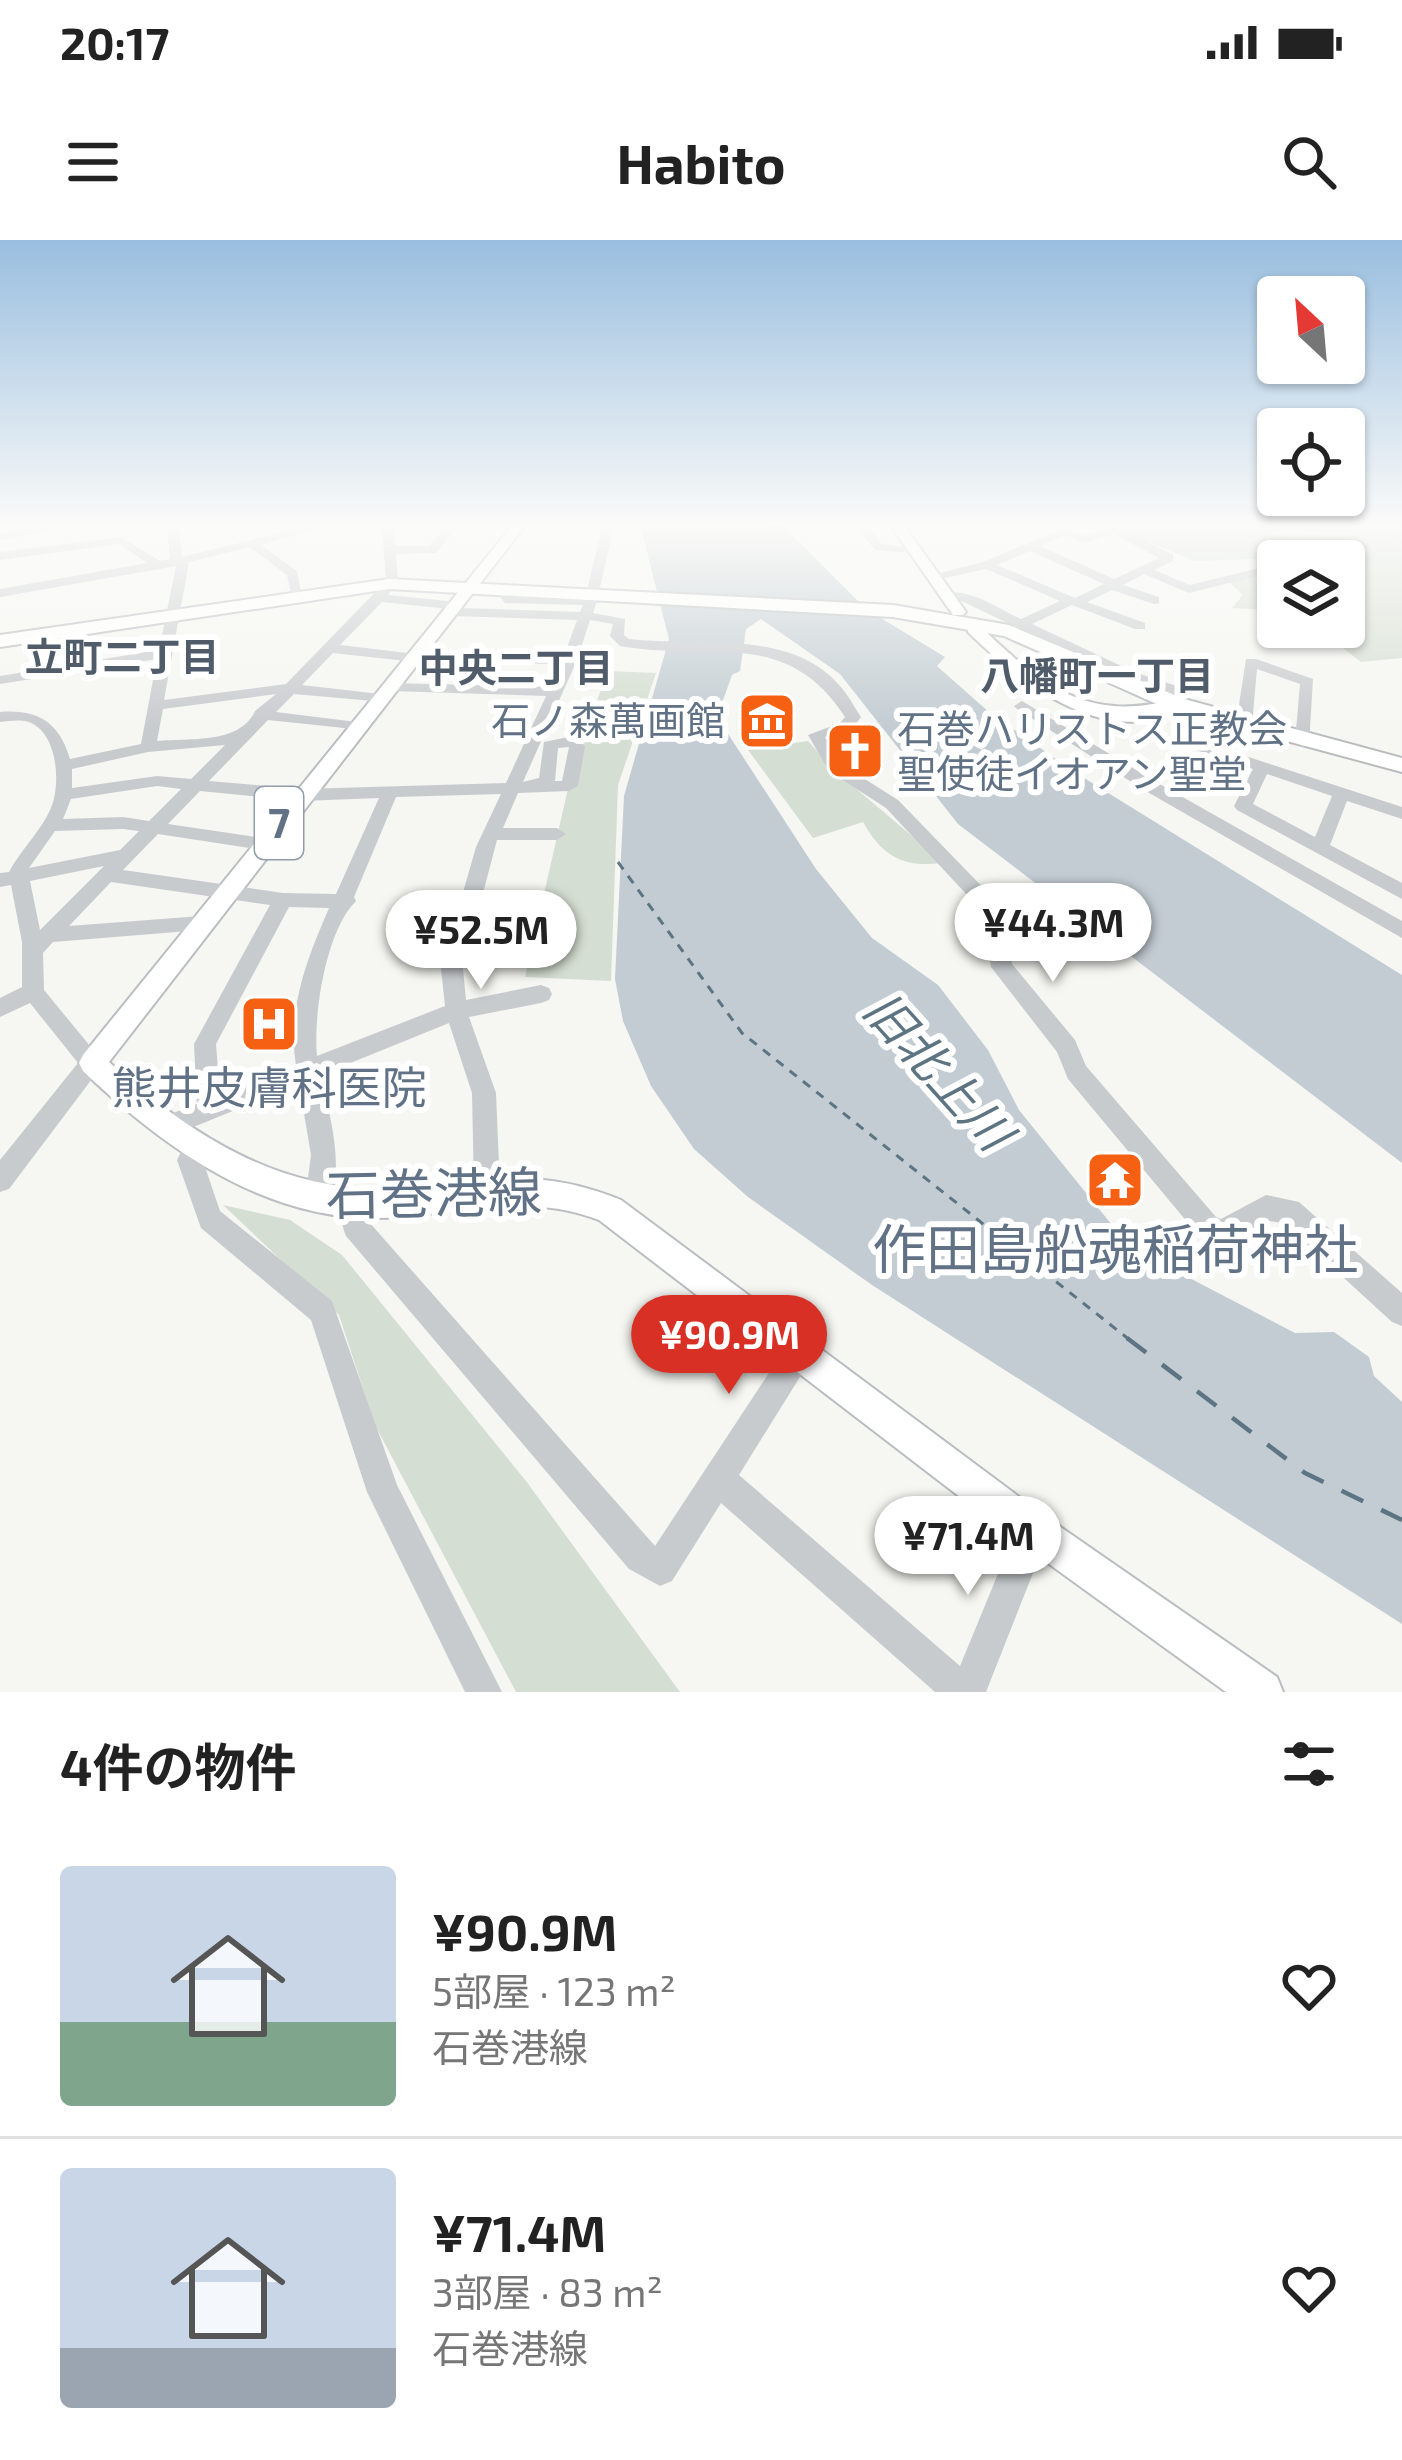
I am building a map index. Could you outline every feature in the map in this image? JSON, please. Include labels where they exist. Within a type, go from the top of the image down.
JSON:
[{"type":"highway","points":[[0,641],[302,595]]},
{"type":"highway","points":[[410,595],[461,602],[491,595]]},
{"type":"highway","points":[[601,595],[893,610],[1009,631],[1176,704],[1303,742],[1402,764]]},
{"type":"main road","points":[[461,602],[467,595]]},
{"type":"main road","points":[[945,595],[958,612]]},
{"type":"main road","name":"7","points":[[92,1063],[262,844],[461,602]]},
{"type":"main road","points":[[974,629],[1016,668],[1064,700],[1133,714],[1176,704]]},
{"type":"main road","name":"石巻港線","points":[[92,1063],[170,1126],[204,1147],[271,1186],[318,1201],[356,1204],[487,1189],[563,1191],[610,1210],[1034,1530],[1262,1692]]},
{"type":"street","points":[[148,747],[176,595]]},
{"type":"street","points":[[40,942],[380,595]]},
{"type":"street","points":[[510,595],[510,600],[591,600],[615,619],[621,641],[758,650],[803,661],[851,711],[846,726],[816,736],[825,755],[892,804],[992,910],[1002,967],[1067,1047],[1076,1072],[1208,1226],[1221,1234],[1266,1208],[1291,1210],[1402,1312]]},
{"type":"street","points":[[487,1189],[484,1093],[456,1011],[452,969],[490,834],[523,787],[592,595]]},
{"type":"street","points":[[945,595],[959,595],[1129,675],[1173,686],[1184,693],[1176,704]]},
{"type":"street","points":[[1056,595],[1140,626]]},
{"type":"street","points":[[1018,626],[1089,595]]},
{"type":"street","points":[[1139,595],[1154,601]]},
{"type":"street","points":[[461,602],[591,600]]},
{"type":"street","points":[[325,648],[416,658],[570,660]]},
{"type":"street","points":[[0,680],[167,652]]},
{"type":"street","points":[[1244,724],[1251,662],[1279,669],[1308,682],[1303,742]]},
{"type":"street","points":[[158,705],[285,688],[554,692]]},
{"type":"street","points":[[1022,706],[1221,828],[1402,930]]},
{"type":"street","points":[[260,714],[357,727]]},
{"type":"street","points":[[0,717],[30,716],[43,722],[56,741],[62,766],[58,814],[9,878]]},
{"type":"street","points":[[62,766],[148,747],[236,740]]},
{"type":"street","points":[[1186,742],[1402,813]]},
{"type":"street","points":[[1221,828],[1244,806],[1262,767]]},
{"type":"street","points":[[63,794],[157,781],[302,795],[523,787]]},
{"type":"street","points":[[318,1201],[323,1160],[305,1071],[305,1006],[390,792]]},
{"type":"street","points":[[1320,847],[1342,793]]},
{"type":"street","points":[[1244,806],[1402,892]]},
{"type":"street","points":[[48,825],[154,826],[262,844]]},
{"type":"street","points":[[490,834],[557,834]]},
{"type":"street","points":[[9,878],[128,855]]},
{"type":"street","points":[[109,874],[283,900],[346,901]]},
{"type":"street","points":[[0,1180],[92,1063],[33,992],[40,942],[9,878]]},
{"type":"street","points":[[208,1108],[205,1044],[283,900]]},
{"type":"street","points":[[40,942],[201,923]]},
{"type":"street","points":[[0,1008],[33,992]]},
{"type":"street","points":[[170,1126],[456,1011],[541,994]]},
{"type":"street","points":[[204,1147],[190,1160],[210,1220],[322,1311],[383,1492],[484,1692]]},
{"type":"street","points":[[356,1204],[355,1227],[641,1557],[660,1569],[798,1354]]},
{"type":"street","points":[[716,1477],[965,1692],[1034,1530]]},
{"type":"shaded area","points":[[1243,595],[1257,595],[1257,610],[1232,608]]},
{"type":"shaded area","points":[[1365,595],[1402,595],[1402,658],[1361,662],[1343,648],[1365,648]]},
{"type":"shaded area","points":[[607,671],[656,673],[618,785],[611,981],[525,977],[567,793]]},
{"type":"shaded area","points":[[808,741],[942,863],[895,857],[863,822],[813,838],[748,750]]},
{"type":"shaded area","points":[[223,1205],[290,1220],[342,1255],[526,1481],[680,1692],[516,1692],[375,1425],[339,1315]]},
{"type":"water","name":"旧北上川","points":[[658,595],[852,595],[866,609],[945,657],[937,666],[990,713],[1076,773],[1402,975],[1402,1163],[958,824],[840,674],[761,619],[746,629],[740,671],[732,675],[717,717],[816,869],[872,938],[938,985],[988,1050],[1019,1110],[1116,1230],[1176,1271],[1295,1333],[1334,1332],[1369,1357],[1374,1376],[1402,1402],[1402,1624],[872,1285],[748,1197],[694,1149],[651,1086],[623,1021],[615,979],[624,796],[669,639]]},
{"type":"ferry route","points":[[618,862],[742,1033],[1131,1341]]},
{"type":"ferry route","points":[[1127,1338],[1305,1473],[1402,1520]]},
{"type":"place","name":"石ノ森萬画館","points":[[767,721]]},
{"type":"place","name":"石巻ハリストス正教会 聖使徒イオアン聖堂","points":[[855,751]]},
{"type":"place","name":"熊井皮膚科医院","points":[[269,1024]]},
{"type":"place","name":"作田島船魂稲荷神社","points":[[1115,1180]]},
{"type":"district","name":"立町二丁目","points":[[122,657]]},
{"type":"district","name":"中央二丁目","points":[[516,668]]},
{"type":"district","name":"八幡町一丁目","points":[[1097,676]]}]
